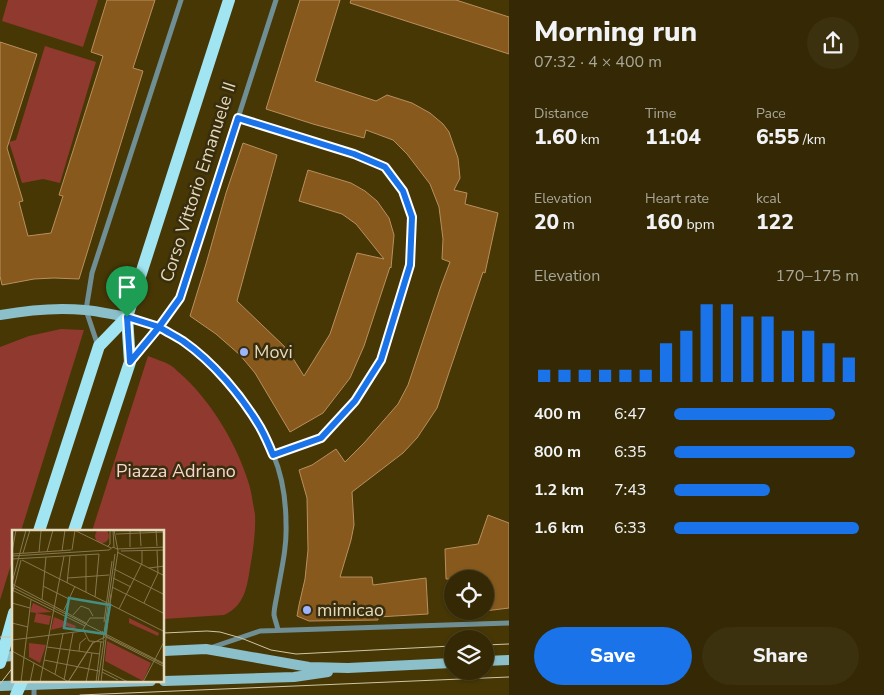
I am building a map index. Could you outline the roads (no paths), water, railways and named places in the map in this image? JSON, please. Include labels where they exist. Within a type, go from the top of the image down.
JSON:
[{"type":"main road","name":"Corso Vittorio Emanuele II","points":[[74,530],[130,362],[127,317],[229,0]]},
{"type":"main road","points":[[0,315],[26,310],[66,309],[86,310],[127,317]]},
{"type":"main road","name":"Corso Vittorio Emanuele II","points":[[39,530],[99,346],[127,317]]},
{"type":"main road","points":[[3,658],[12,620]]},
{"type":"main road","points":[[165,651],[206,649],[309,667],[348,668],[444,662]]},
{"type":"main road","points":[[494,661],[509,660]]},
{"type":"main road","points":[[165,681],[294,677],[348,668]]},
{"type":"main road","points":[[0,686],[27,687],[130,682]]},
{"type":"street","points":[[99,346],[86,310],[92,273],[181,0]]},
{"type":"street","name":"Corso Vittorio Emanuele II","points":[[130,362],[180,298],[276,0]]},
{"type":"street","points":[[238,118],[354,154],[385,167],[403,191],[412,217],[410,265],[381,360],[355,401],[321,438],[273,455]]},
{"type":"street","points":[[127,317],[159,327],[183,341],[204,358],[243,401],[261,428],[273,455],[284,495],[285,553],[274,614],[278,630]]},
{"type":"street","points":[[206,649],[260,631],[509,623]]},
{"type":"tram line","points":[[165,633],[220,632],[271,650],[296,654],[444,646]]},
{"type":"tram line","points":[[0,637],[12,637]]},
{"type":"tram line","points":[[494,645],[509,644]]},
{"type":"tram line","points":[[0,684],[12,669]]},
{"type":"tram line","points":[[80,695],[509,677]]},
{"type":"place","name":"Movi","points":[[244,352]]},
{"type":"place","name":"mimicao","points":[[307,610]]},
{"type":"park label","name":"Piazza Adriano","points":[[176,471]]}]
